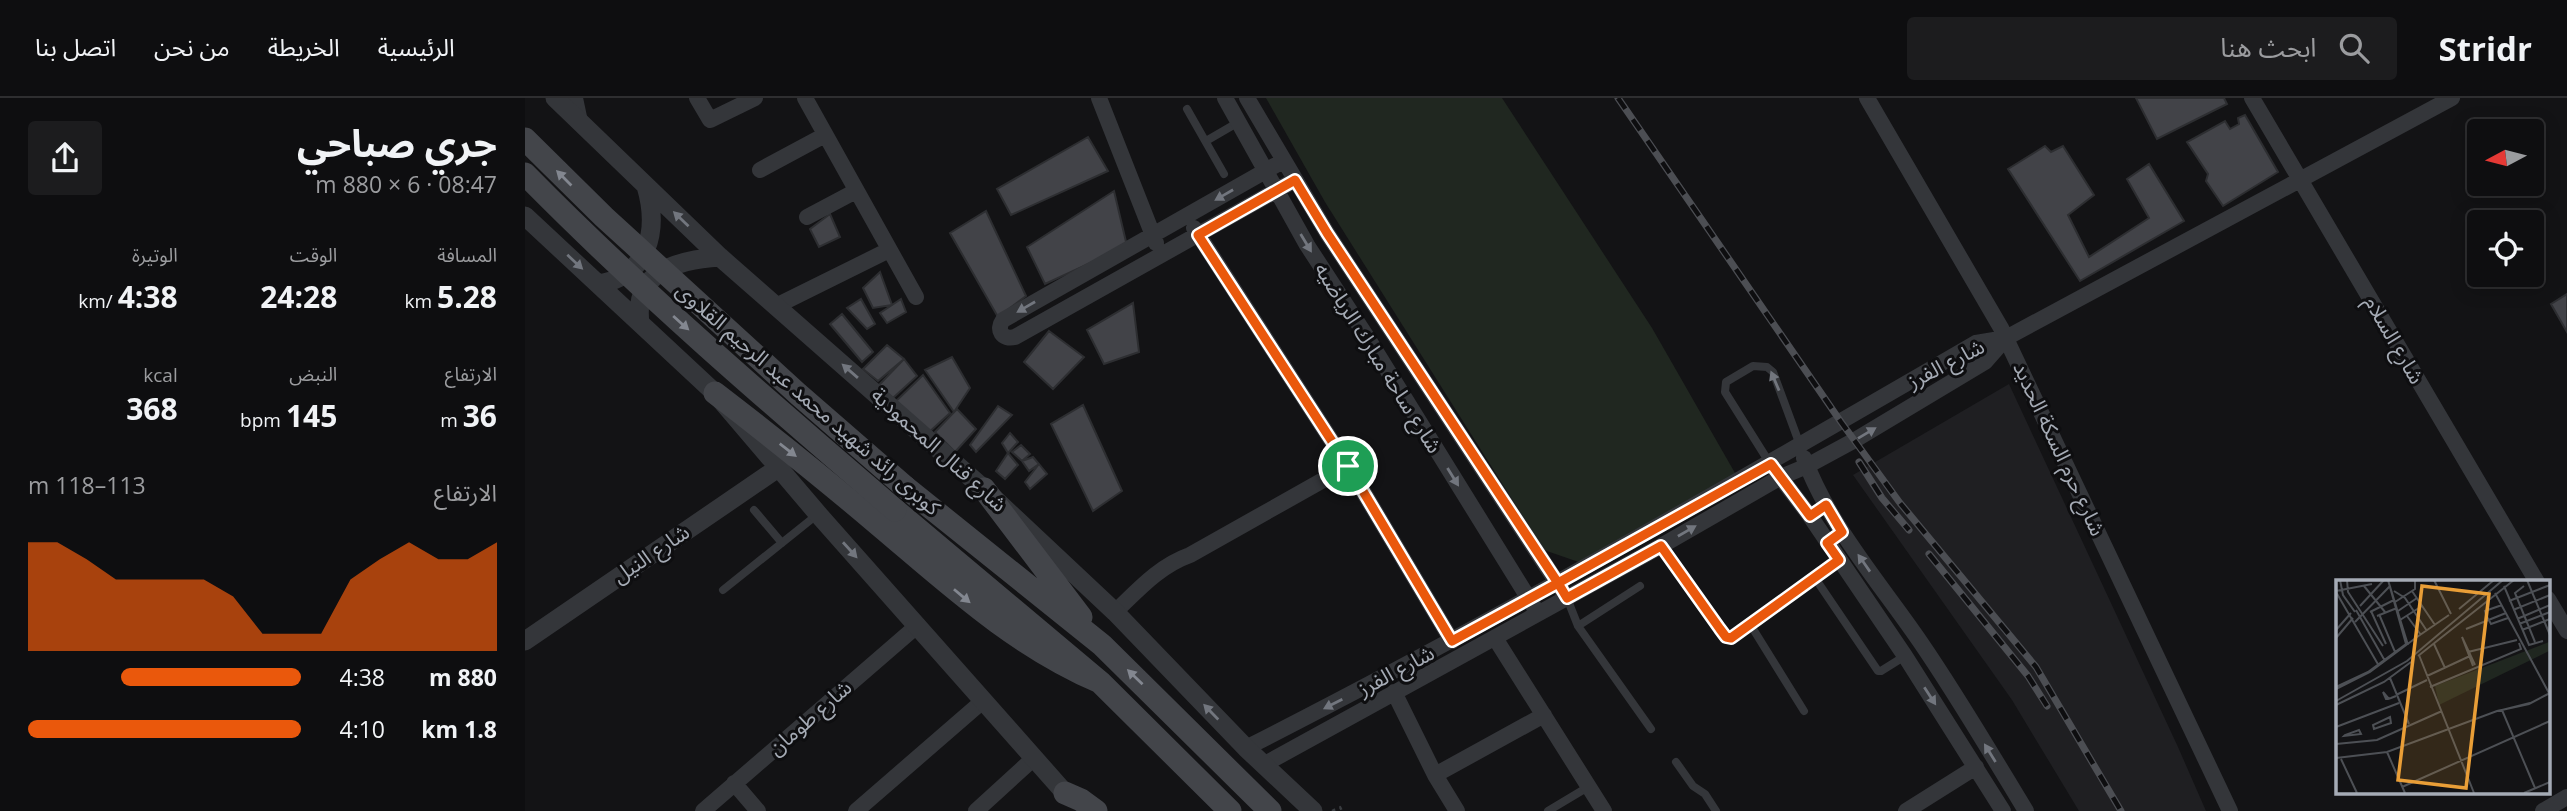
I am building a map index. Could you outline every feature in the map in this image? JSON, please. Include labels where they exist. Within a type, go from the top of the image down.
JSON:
[{"type":"main road","name":"كوبرى رائد شهيد محمد عبد الرحيم القلاوى","points":[[525,139],[604,218],[798,394],[905,487],[1102,645]]},
{"type":"main road","name":"كوبرى رائد شهيد محمد عبد الرحيم القلاوى","points":[[525,174],[594,243],[731,368],[1100,682],[1230,811]]},
{"type":"main road","points":[[715,393],[803,462],[998,625],[1046,657],[1100,682]]},
{"type":"main road","points":[[984,489],[1102,645],[1270,811]]},
{"type":"main road","points":[[1065,793],[1081,800],[1095,811]]},
{"type":"street","name":"شارع قنال المحمودية","points":[[555,98],[720,257],[984,489],[1115,612],[1246,748],[1313,811]]},
{"type":"street","points":[[575,98],[580,122]]},
{"type":"street","points":[[697,98],[708,119],[715,120],[751,99]]},
{"type":"street","points":[[805,98],[916,297]]},
{"type":"street","points":[[1099,98],[1161,255]]},
{"type":"street","name":"شارع ساحة مبارك الرياضيه","points":[[1225,98],[1307,245],[1538,614]]},
{"type":"street","name":"شارع ساحة مبارك الرياضيه","points":[[1247,98],[1327,233],[1567,598]]},
{"type":"street","name":"شارع حرم السكة الحديد","points":[[1867,98],[2005,338],[2230,811]]},
{"type":"street","name":"شارع السلام","points":[[2252,98],[2536,580]]},
{"type":"street","points":[[2005,338],[2452,98]]},
{"type":"street","points":[[760,170],[825,135]]},
{"type":"street","points":[[1283,161],[1003,320],[1000,325],[1003,336],[1015,337],[1295,180]]},
{"type":"street","points":[[598,284],[625,276],[645,251],[652,219],[646,186]]},
{"type":"street","points":[[807,217],[856,191]]},
{"type":"street","points":[[525,216],[715,393],[818,514],[1065,793]]},
{"type":"street","points":[[1186,216],[1348,466],[1452,641]]},
{"type":"street","points":[[775,306],[890,250]]},
{"type":"street","points":[[640,323],[638,305],[641,293],[654,278],[683,262],[720,257]]},
{"type":"street","name":"شارع الفرز","points":[[1246,748],[1373,684],[1558,583],[1771,464],[1976,343],[2005,338]]},
{"type":"street","name":"شارع الفرز","points":[[1263,765],[1781,477],[1807,466],[1985,362],[2005,338]]},
{"type":"street","points":[[1800,445],[1807,466],[1842,532],[1922,644],[2026,811]]},
{"type":"street","points":[[1771,464],[1810,516],[1905,656],[2003,811]]},
{"type":"street","points":[[1115,612],[1174,560],[1190,555],[1348,466]]},
{"type":"street","name":"شارع النيل","points":[[525,641],[778,468]]},
{"type":"street","points":[[1810,516],[1826,505]]},
{"type":"street","points":[[1827,543],[1842,532]]},
{"type":"street","points":[[2549,601],[2567,631]]},
{"type":"street","name":"شارع طومان","points":[[702,811],[918,625]]},
{"type":"street","points":[[1495,638],[1604,811]]},
{"type":"street","points":[[1373,684],[1388,696],[1457,811]]},
{"type":"street","points":[[856,811],[984,701]]},
{"type":"street","points":[[1435,775],[1544,715]]},
{"type":"street","points":[[977,811],[1034,758]]},
{"type":"street","points":[[1906,811],[1976,767]]},
{"type":"street","points":[[734,783],[758,811]]},
{"type":"street","points":[[2543,811],[2567,797]]},
{"type":"lane","points":[[1187,109],[1224,174]]},
{"type":"lane","points":[[1206,141],[1237,122]]},
{"type":"lane","points":[[1771,464],[1727,399],[1724,387],[1726,382],[1753,366],[1767,367],[1773,372],[1800,445]]},
{"type":"lane","points":[[754,510],[782,543]]},
{"type":"lane","points":[[723,590],[818,514]]},
{"type":"lane","points":[[1661,546],[1726,637],[1733,637],[1839,560]]},
{"type":"lane","points":[[1815,578],[1878,671],[1905,656]]},
{"type":"lane","points":[[1578,626],[1640,586]]},
{"type":"lane","points":[[1567,598],[1578,626],[1651,729]]},
{"type":"lane","points":[[1750,624],[1804,710]]},
{"type":"lane","points":[[1676,762],[1693,786],[1705,794],[1716,811]]},
{"type":"lane","points":[[1548,811],[1588,788]]},
{"type":"path","points":[[1332,811],[1341,809]]},
{"type":"shaded area","points":[[1266,98],[1502,98],[1652,328],[1739,480],[1739,489],[1593,567],[1544,550],[1325,202]]},
{"type":"shaded area","points":[[2009,384],[2206,811],[2079,811],[2012,700],[1853,475]]},
{"type":"building","points":[[2136,98],[2224,98],[2227,104],[2157,139]]},
{"type":"building","points":[[2245,115],[2278,172],[2223,206],[2206,181],[2208,174],[2187,142],[2225,121],[2230,129],[2239,124],[2238,118]]},
{"type":"building","points":[[1088,137],[1108,171],[1011,215],[997,189]]},
{"type":"building","points":[[2045,146],[2051,152],[2063,146],[2094,195],[2068,215],[2089,257],[2149,218],[2127,179],[2149,164],[2184,221],[2080,281],[2008,169]]},
{"type":"building","points":[[1114,191],[1127,246],[1045,284],[1027,247]]},
{"type":"building","points":[[986,211],[1026,296],[998,317],[950,233]]},
{"type":"building","points":[[830,214],[840,237],[819,247],[810,229]]},
{"type":"building","points":[[880,272],[892,305],[873,308],[863,288]]},
{"type":"building","points":[[2567,294],[2567,332],[2551,304]]},
{"type":"building","points":[[861,299],[875,324],[867,329],[847,308]]},
{"type":"building","points":[[901,299],[906,312],[887,323],[880,313]]},
{"type":"building","points":[[1133,303],[1139,352],[1104,364],[1087,330]]},
{"type":"building","points":[[842,314],[873,352],[862,362],[830,324]]},
{"type":"building","points":[[1049,331],[1084,357],[1053,389],[1024,362]]},
{"type":"building","points":[[887,345],[904,359],[878,381],[863,369]]},
{"type":"building","points":[[952,357],[970,388],[954,412],[925,370]]},
{"type":"building","points":[[904,359],[917,376],[893,398],[878,386]]},
{"type":"building","points":[[923,375],[950,413],[926,435],[893,404]]},
{"type":"building","points":[[1083,405],[1122,491],[1093,511],[1051,424]]},
{"type":"building","points":[[998,406],[1012,415],[976,452],[970,445]]},
{"type":"building","points":[[957,409],[976,429],[955,452],[935,432]]},
{"type":"building","points":[[1010,433],[1018,442],[1008,453],[1002,443]]},
{"type":"building","points":[[1021,445],[1030,454],[1022,461],[1012,452]]},
{"type":"building","points":[[1008,453],[1018,465],[1005,479],[996,471]]},
{"type":"building","points":[[1033,457],[1039,464],[1029,471],[1022,461]]},
{"type":"building","points":[[1039,464],[1047,474],[1030,489],[1025,482]]},
{"type":"railway","points":[[1618,98],[1841,422],[1900,503],[2036,667],[2121,811]]},
{"type":"railway","points":[[1859,462],[1882,498],[1909,530]]},
{"type":"railway","points":[[1929,554],[2028,676],[2047,706]]},
{"type":"route","points":[[1348,466],[1198,235],[1295,180],[1327,233],[1558,583],[1567,598],[1661,546],[1726,637],[1731,638],[1839,560],[1827,543],[1842,532],[1826,505],[1810,516],[1771,464],[1558,583],[1452,641],[1348,466]]}]
